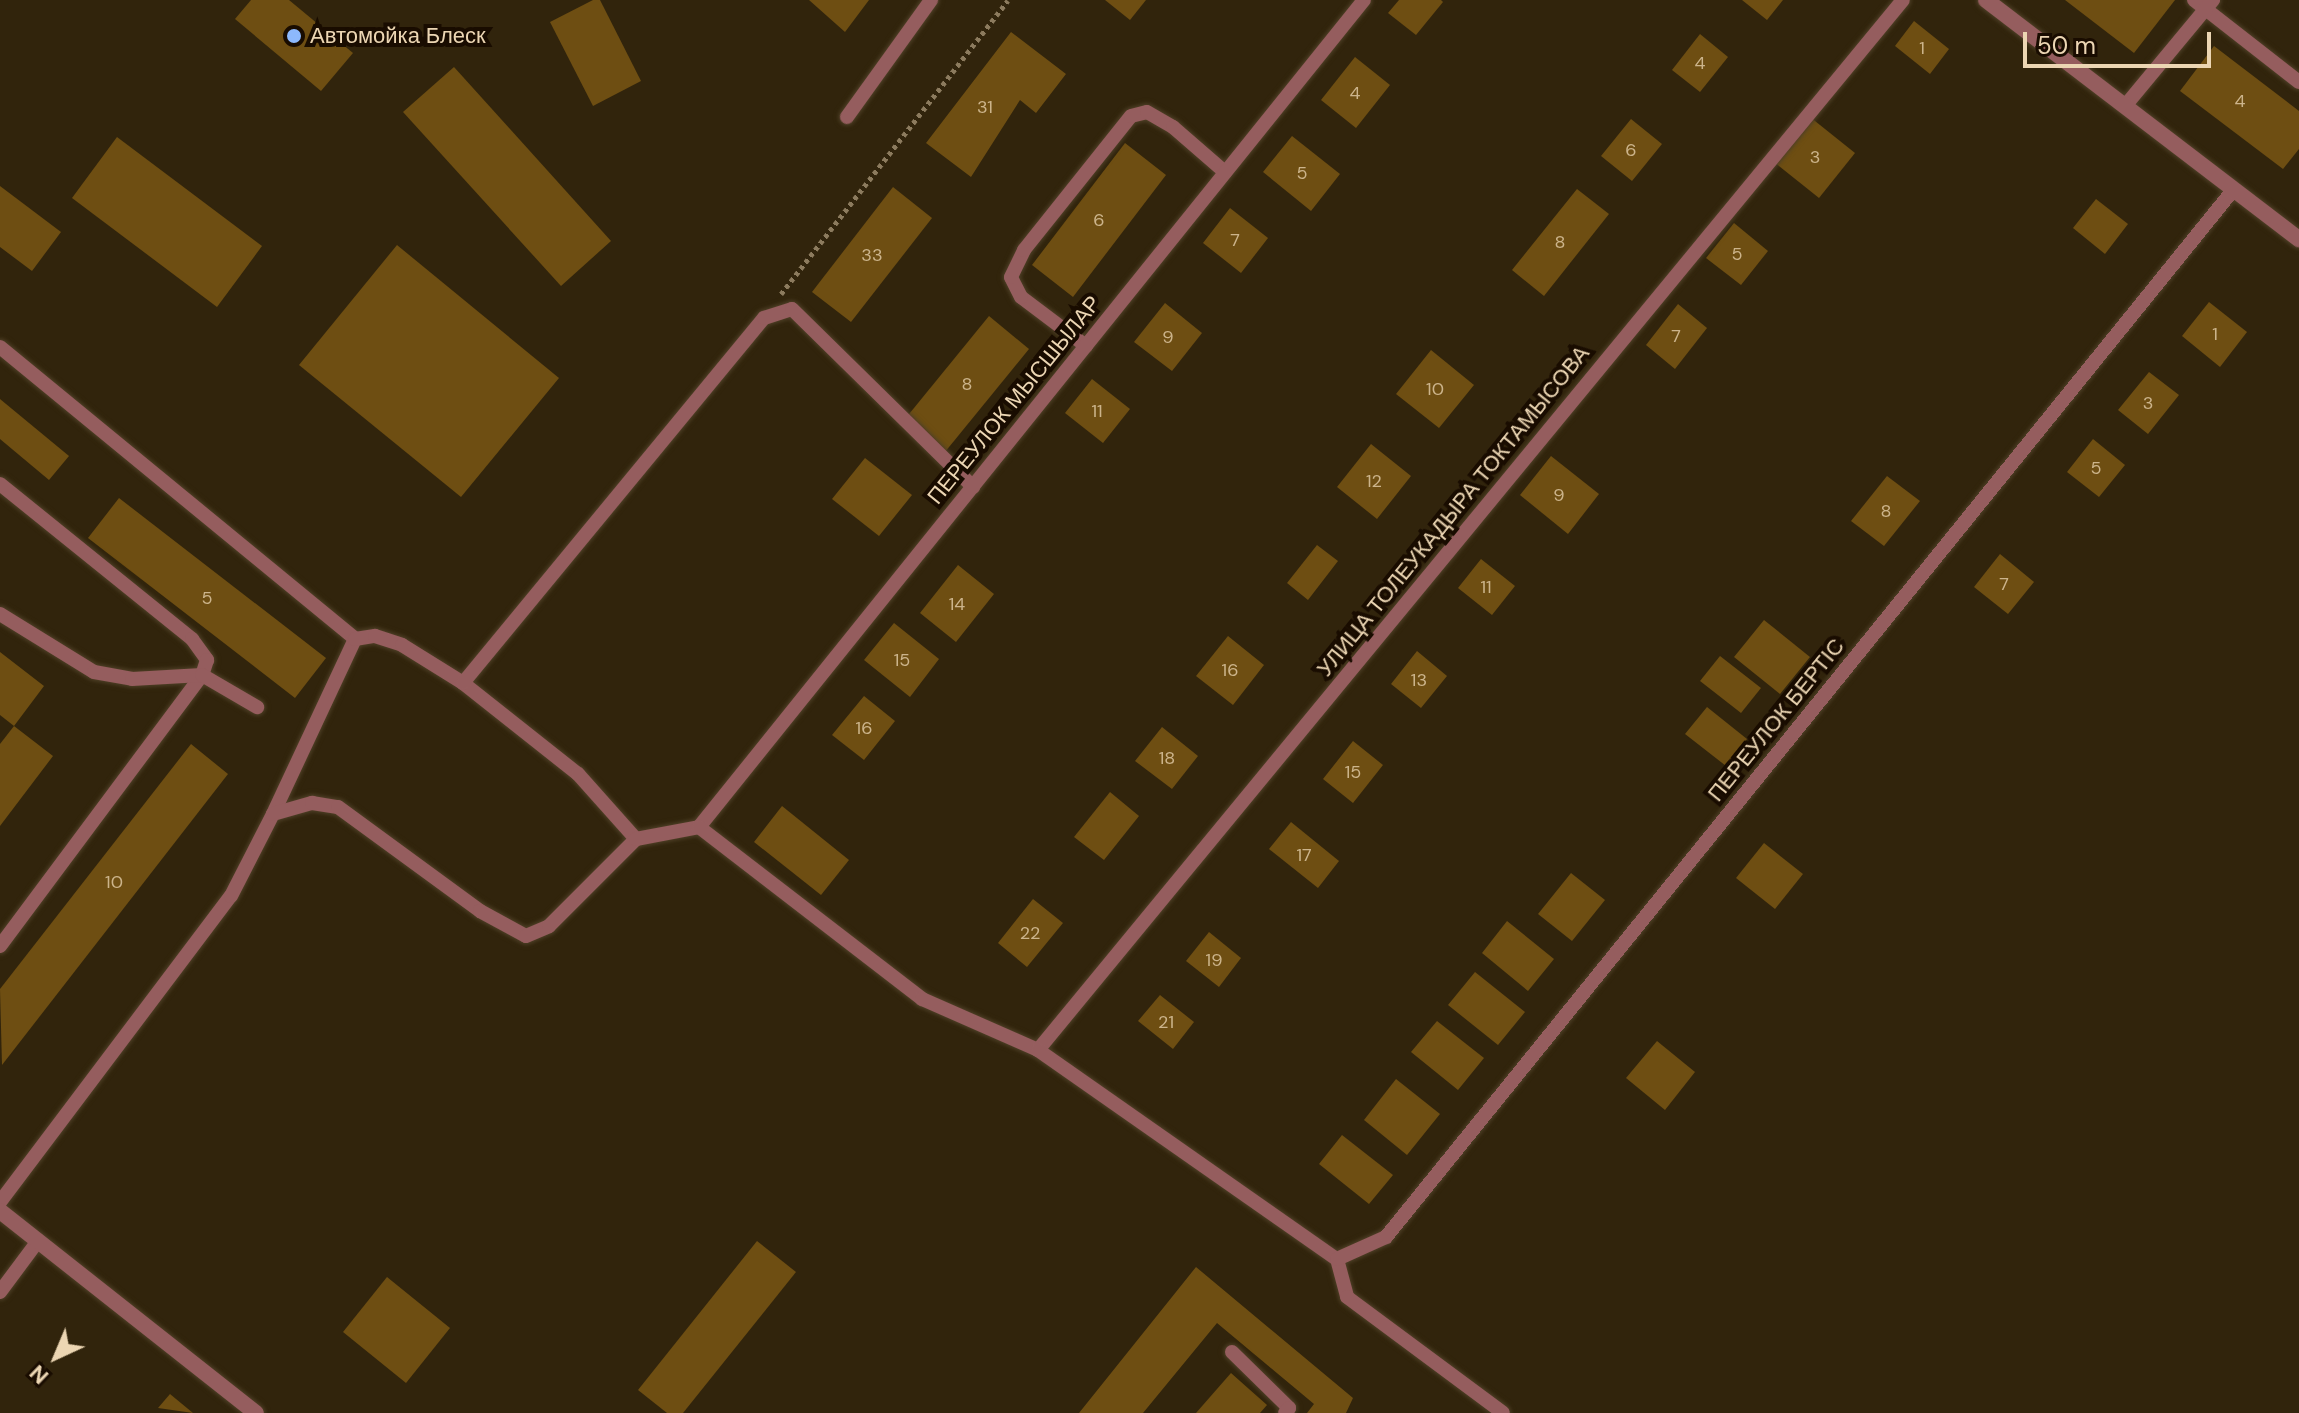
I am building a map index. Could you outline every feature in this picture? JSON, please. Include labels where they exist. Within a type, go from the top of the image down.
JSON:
[{"type":"street","points":[[1986,0],[2299,239]]},
{"type":"street","points":[[0,1211],[256,1413]]},
{"type":"lane","points":[[847,117],[931,0]]},
{"type":"lane","name":"ПЕРЕУЛОК МЫСШЫЛАР","points":[[699,827],[1364,0]]},
{"type":"lane","name":"УЛИЦА ТОЛЕУКАДЫРА ТОКТАМЫСОВА","points":[[1038,1050],[1903,0]]},
{"type":"lane","points":[[2125,106],[2204,3],[2299,82]]},
{"type":"lane","points":[[1086,346],[1021,297],[1011,277],[1024,250],[1121,128],[1131,116],[1147,112],[1225,172]]},
{"type":"lane","name":"ПЕРЕУЛОК БЕРТІС","points":[[1337,1259],[1386,1237],[2234,189]]},
{"type":"lane","points":[[463,683],[764,318],[792,309],[973,487]]},
{"type":"lane","points":[[0,347],[355,639],[375,636],[402,645],[463,683],[578,774],[636,839]]},
{"type":"lane","points":[[0,484],[192,639],[207,660],[202,675],[0,946]]},
{"type":"lane","points":[[0,614],[94,672],[132,679],[202,675],[257,707]]},
{"type":"lane","points":[[0,1202],[231,896],[355,639]]},
{"type":"lane","points":[[273,814],[312,803],[338,807],[480,911],[526,936],[549,926],[636,839],[699,827],[922,999],[1038,1050],[1337,1259],[1347,1297],[1503,1413]]},
{"type":"lane","points":[[0,1292],[38,1241]]},
{"type":"lane","points":[[1232,1352],[1289,1408],[1285,1413]]},
{"type":"path","points":[[764,318],[1008,0]]},
{"type":"building","name":"Автомойка Блеск","points":[[251,0],[289,0],[353,53],[321,91],[235,19]]},
{"type":"building","points":[[593,0],[600,0],[641,81],[593,106],[550,22]]},
{"type":"building","points":[[809,0],[869,0],[845,32]]},
{"type":"building","points":[[1105,0],[1146,0],[1130,20]]},
{"type":"building","points":[[1399,0],[1443,2],[1416,35],[1388,13]]},
{"type":"building","points":[[1742,0],[1783,0],[1767,20]]},
{"type":"building","points":[[2065,0],[2175,0],[2134,53]]},
{"type":"building","points":[[1914,21],[1949,49],[1930,74],[1895,46]]},
{"type":"building","points":[[1011,32],[1066,74],[1036,113],[1020,100],[971,177],[926,143]]},
{"type":"building","points":[[1700,34],[1728,57],[1700,92],[1672,70]]},
{"type":"building","points":[[2214,46],[2299,111],[2299,149],[2283,169],[2180,91]]},
{"type":"building","points":[[1355,57],[1390,85],[1356,128],[1321,100]]},
{"type":"building","points":[[454,67],[611,241],[561,286],[403,112]]},
{"type":"building","points":[[1810,117],[1855,153],[1819,198],[1774,162]]},
{"type":"building","points":[[1631,119],[1662,144],[1632,181],[1601,156]]},
{"type":"building","points":[[1292,136],[1340,174],[1311,211],[1263,172]]},
{"type":"building","points":[[117,137],[262,246],[217,307],[72,198]]},
{"type":"building","points":[[1125,143],[1166,175],[1073,297],[1032,265]]},
{"type":"building","points":[[0,186],[61,232],[32,271],[0,247]]},
{"type":"building","points":[[893,187],[932,218],[851,322],[812,292]]},
{"type":"building","points":[[1577,189],[1609,214],[1544,296],[1512,270]]},
{"type":"building","points":[[2096,199],[2128,224],[2105,254],[2073,228]]},
{"type":"building","points":[[1230,208],[1268,238],[1241,273],[1203,243]]},
{"type":"building","points":[[1734,223],[1768,251],[1741,285],[1706,258]]},
{"type":"building","points":[[397,245],[559,378],[461,497],[299,365]]},
{"type":"building","points":[[2209,302],[2247,332],[2220,367],[2182,336]]},
{"type":"building","points":[[1165,303],[1202,333],[1172,371],[1134,342]]},
{"type":"building","points":[[1678,304],[1707,328],[1675,369],[1646,345]]},
{"type":"building","points":[[989,316],[1029,349],[945,452],[905,419]]},
{"type":"building","points":[[1431,350],[1474,385],[1439,428],[1396,394]]},
{"type":"building","points":[[2149,372],[2179,395],[2148,434],[2118,410]]},
{"type":"building","points":[[1092,379],[1130,409],[1103,443],[1065,413]]},
{"type":"building","points":[[0,399],[69,456],[49,480],[0,439]]},
{"type":"building","points":[[2093,439],[2125,465],[2099,497],[2067,472]]},
{"type":"building","points":[[1371,444],[1411,476],[1377,519],[1337,487]]},
{"type":"building","points":[[1551,456],[1599,494],[1568,534],[1520,495]]},
{"type":"building","points":[[865,458],[912,495],[879,536],[832,499]]},
{"type":"building","points":[[1887,476],[1920,501],[1884,546],[1851,521]]},
{"type":"building","points":[[119,498],[326,658],[295,698],[88,538]]},
{"type":"building","points":[[1317,545],[1338,561],[1308,600],[1287,583]]},
{"type":"building","points":[[2000,554],[2034,582],[2008,614],[1974,587]]},
{"type":"building","points":[[1481,559],[1515,586],[1492,615],[1458,588]]},
{"type":"building","points":[[958,565],[994,594],[956,642],[920,613]]},
{"type":"building","points":[[1764,620],[1810,657],[1780,694],[1734,657]]},
{"type":"building","points":[[894,623],[939,659],[910,697],[864,660]]},
{"type":"building","points":[[1228,636],[1264,665],[1233,705],[1196,676]]},
{"type":"building","points":[[1417,651],[1447,676],[1421,708],[1391,684]]},
{"type":"building","points":[[0,652],[44,686],[14,726],[0,715]]},
{"type":"building","points":[[1720,656],[1761,688],[1741,713],[1700,681]]},
{"type":"building","points":[[864,696],[895,721],[864,760],[832,735]]},
{"type":"building","points":[[1707,707],[1747,739],[1726,766],[1685,734]]},
{"type":"building","points":[[14,726],[53,756],[0,826],[0,744]]},
{"type":"building","points":[[1162,727],[1198,756],[1172,789],[1135,761]]},
{"type":"building","points":[[1353,741],[1383,765],[1353,803],[1323,779]]},
{"type":"building","points":[[191,744],[228,774],[2,1065],[0,989]]},
{"type":"building","points":[[1110,792],[1139,816],[1104,860],[1074,837]]},
{"type":"building","points":[[782,806],[849,860],[821,895],[754,842]]},
{"type":"building","points":[[1291,822],[1339,861],[1318,888],[1269,849]]},
{"type":"building","points":[[1764,843],[1803,874],[1775,909],[1736,878]]},
{"type":"building","points":[[1571,873],[1605,900],[1572,941],[1538,914]]},
{"type":"building","points":[[1033,899],[1063,923],[1027,967],[998,943]]},
{"type":"building","points":[[1507,921],[1554,959],[1528,991],[1482,953]]},
{"type":"building","points":[[1209,932],[1241,958],[1219,987],[1186,961]]},
{"type":"building","points":[[1475,972],[1525,1012],[1498,1045],[1448,1005]]},
{"type":"building","points":[[1160,995],[1194,1022],[1173,1049],[1138,1021]]},
{"type":"building","points":[[1437,1021],[1484,1058],[1458,1090],[1411,1052]]},
{"type":"building","points":[[1657,1041],[1695,1072],[1665,1110],[1626,1078]]},
{"type":"building","points":[[1396,1079],[1440,1114],[1407,1155],[1364,1120]]},
{"type":"building","points":[[1342,1135],[1393,1175],[1369,1204],[1319,1164]]},
{"type":"building","points":[[757,1241],[796,1272],[683,1413],[667,1413],[638,1390]]},
{"type":"building","points":[[1196,1267],[1353,1398],[1346,1413],[1307,1413],[1314,1404],[1217,1323],[1143,1413],[1079,1413]]},
{"type":"building","points":[[387,1277],[450,1328],[406,1383],[343,1332]]},
{"type":"building","points":[[1231,1373],[1267,1405],[1260,1413],[1196,1413]]},
{"type":"building","points":[[170,1394],[193,1413],[158,1408]]},
{"type":"place","name":"Автомойка Блеск","points":[[294,36]]}]
